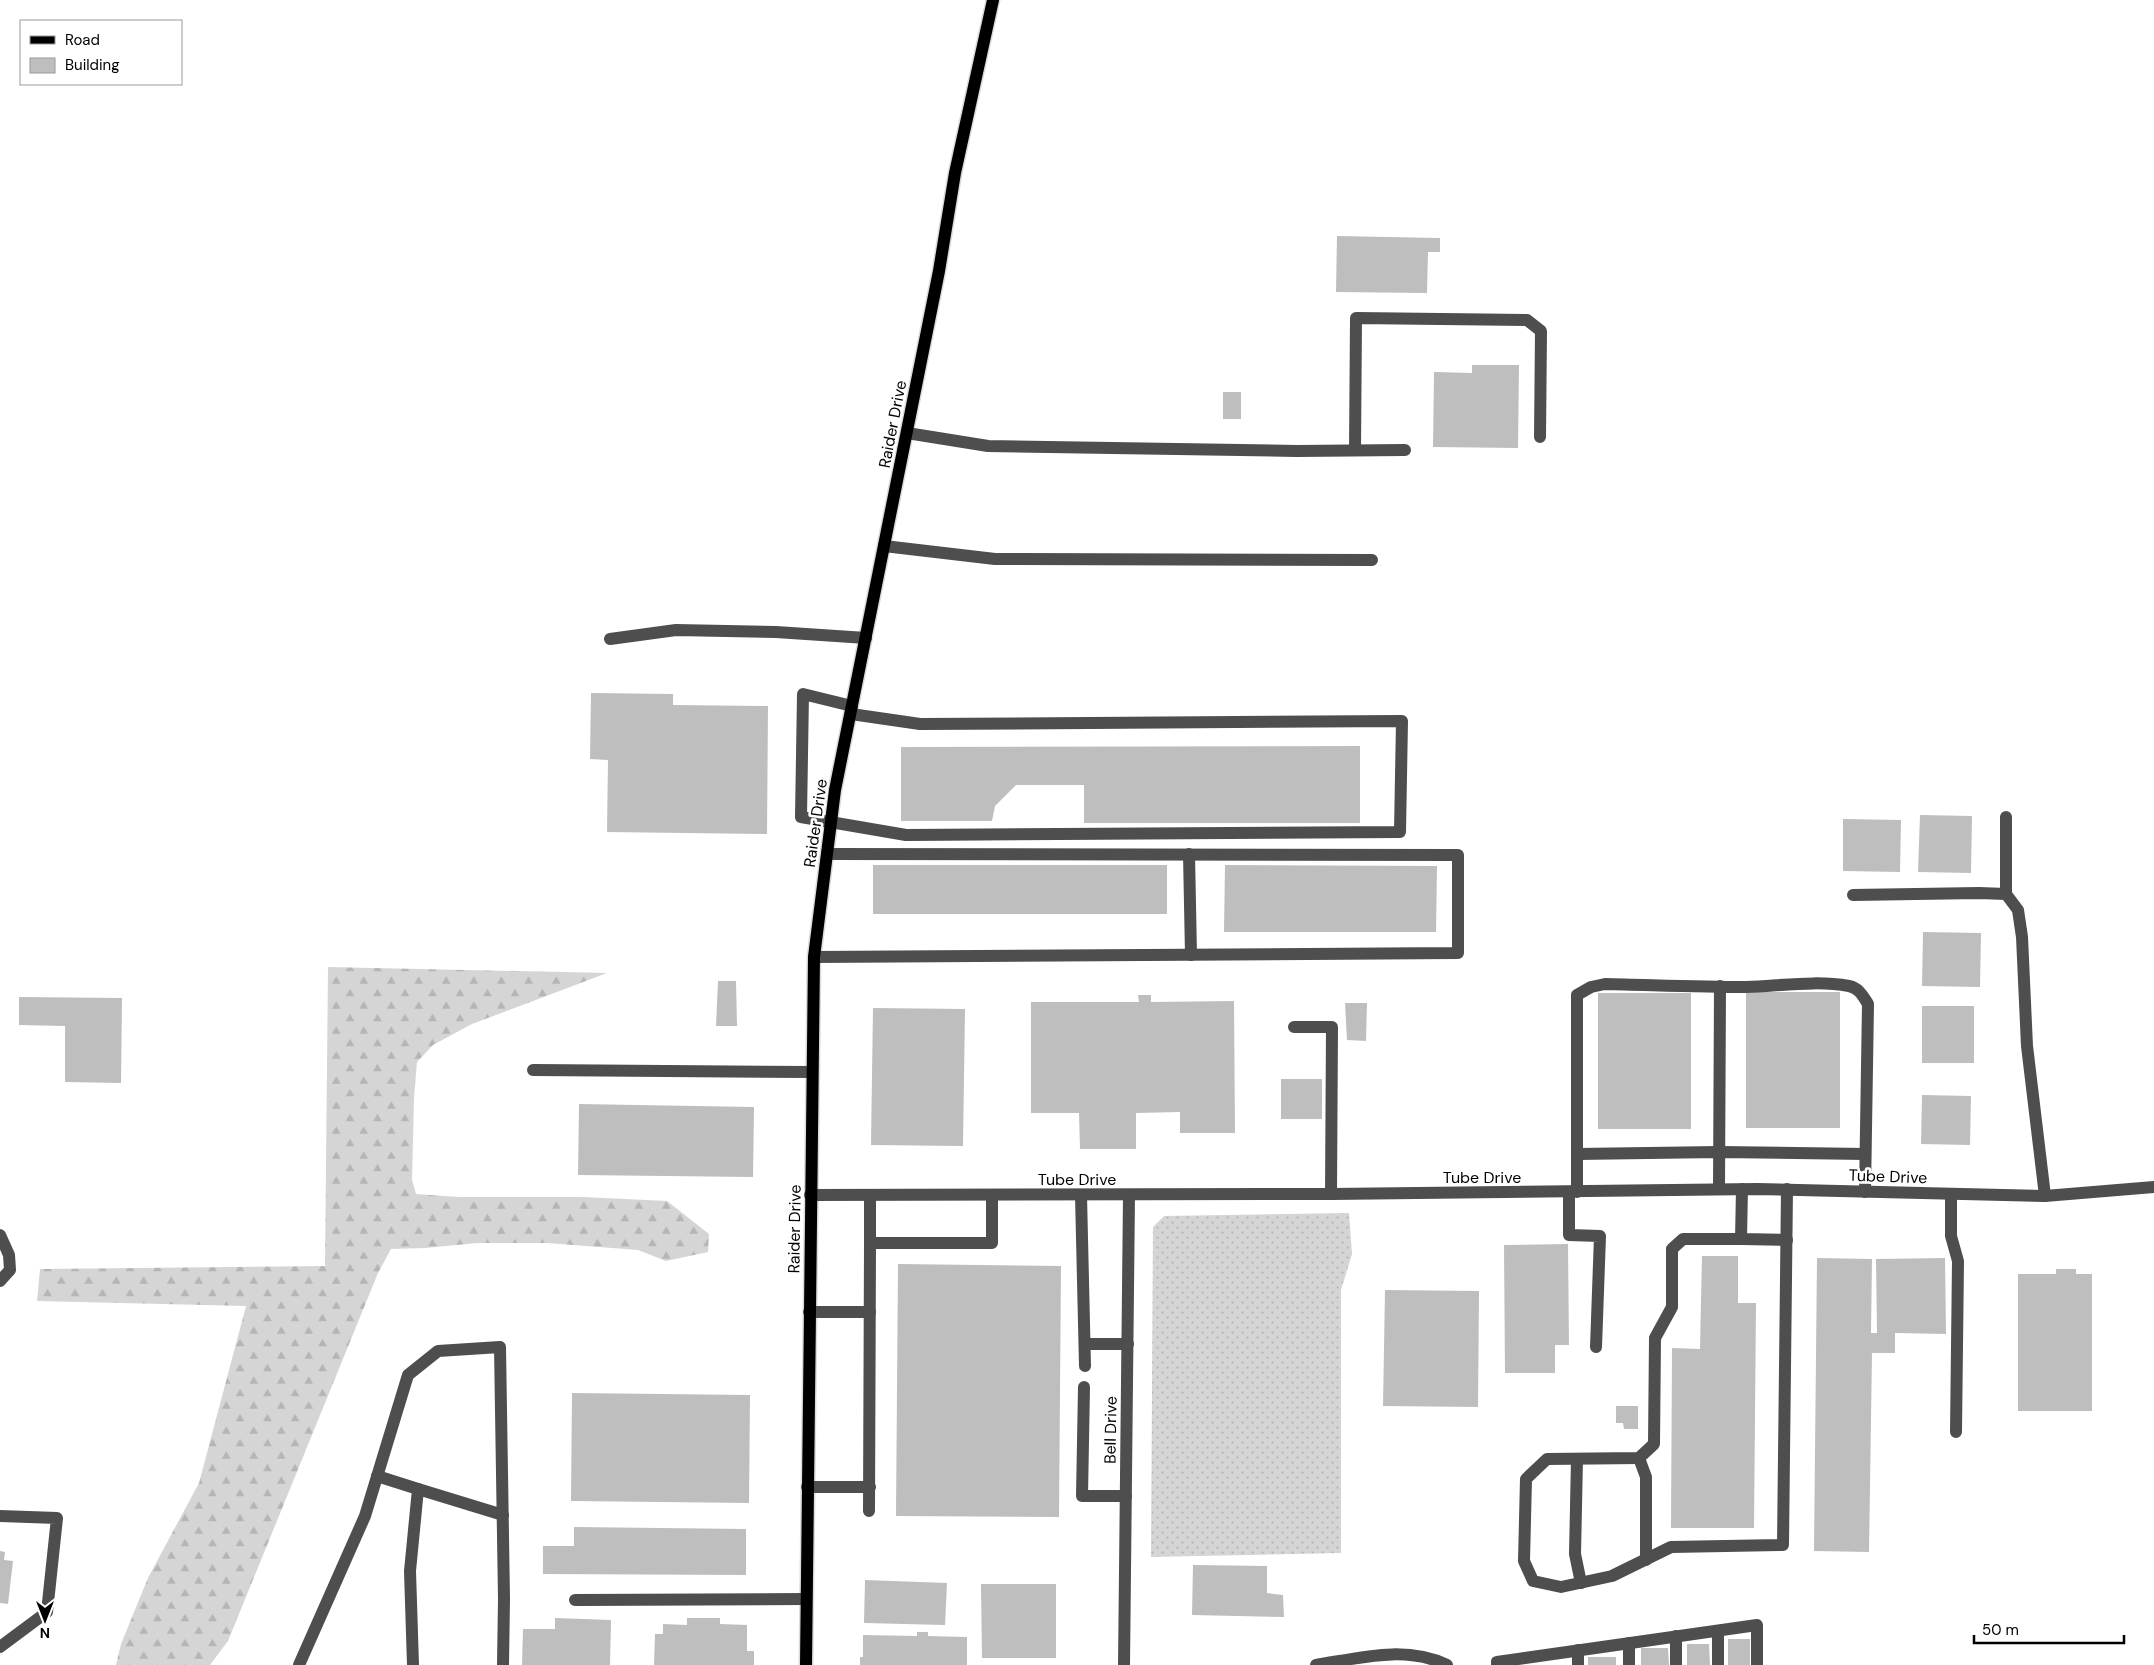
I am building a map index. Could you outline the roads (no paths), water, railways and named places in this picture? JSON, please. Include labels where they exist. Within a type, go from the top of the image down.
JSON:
[{"type":"main road","name":"Raider Drive","points":[[806,1665],[814,957],[835,790],[939,271],[955,173],[993,0]]},
{"type":"street","points":[[1355,450],[1356,318],[1527,320],[1541,331],[1540,437]]},
{"type":"street","points":[[907,432],[988,446],[1405,450]]},
{"type":"street","points":[[884,546],[995,559],[1372,560]]},
{"type":"street","points":[[610,639],[676,630],[776,632],[866,638]]},
{"type":"street","points":[[803,694],[851,710],[920,724],[1402,721],[1400,832],[906,835],[831,824],[800,817],[803,694]]},
{"type":"street","points":[[2006,817],[2006,894],[2018,910],[2022,937],[2028,1046],[2045,1196]]},
{"type":"street","points":[[814,957],[1458,953],[1458,855],[827,854]]},
{"type":"street","points":[[1189,854],[1191,955]]},
{"type":"street","points":[[1853,895],[2006,894]]},
{"type":"street","points":[[1596,1347],[1600,1236],[1569,1235],[1577,1154],[1577,995],[1591,987],[1605,984],[1720,986],[1812,984],[1850,986],[1862,994],[1868,1004],[1864,1192]]},
{"type":"street","points":[[1719,1189],[1720,986]]},
{"type":"street","points":[[1294,1027],[1332,1027],[1331,1194]]},
{"type":"street","points":[[533,1070],[812,1072]]},
{"type":"street","points":[[1577,1154],[1719,1152],[1865,1154]]},
{"type":"street","name":"Tube Drive","points":[[810,1195],[1331,1194],[1787,1189],[2045,1196],[2154,1187]]},
{"type":"street","points":[[1741,1240],[1742,1189]]},
{"type":"street","points":[[1787,1189],[1787,1240],[1783,1546],[1671,1548],[1612,1576],[1561,1587],[1532,1581],[1524,1561],[1526,1479],[1547,1459],[1639,1458],[1654,1444],[1655,1338],[1672,1307],[1672,1249],[1682,1239],[1787,1240]]},
{"type":"street","points":[[1951,1194],[1951,1236],[1958,1261],[1956,1432]]},
{"type":"street","points":[[869,1511],[870,1195]]},
{"type":"street","points":[[870,1243],[992,1244],[992,1195]]},
{"type":"street","points":[[1081,1195],[1085,1366]]},
{"type":"street","name":"Bell Drive","points":[[1124,1665],[1130,1195]]},
{"type":"street","points":[[0,1235],[9,1255],[10,1270],[0,1281]]},
{"type":"street","points":[[809,1312],[870,1312]]},
{"type":"street","points":[[1084,1344],[1128,1344]]},
{"type":"street","points":[[299,1665],[365,1516],[408,1374],[438,1351],[500,1347],[503,1665]]},
{"type":"street","points":[[1084,1388],[1082,1496],[1126,1496]]},
{"type":"street","points":[[1639,1458],[1646,1477],[1646,1560]]},
{"type":"street","points":[[1577,1459],[1575,1554],[1581,1583]]},
{"type":"street","points":[[377,1476],[503,1515]]},
{"type":"street","points":[[807,1487],[870,1487]]},
{"type":"street","points":[[413,1665],[410,1571],[418,1489]]},
{"type":"street","points":[[0,1516],[57,1518],[48,1612],[0,1648]]},
{"type":"street","points":[[575,1600],[806,1599]]},
{"type":"street","points":[[1497,1665],[1497,1662],[1538,1660],[1578,1650],[1757,1625],[1757,1665]]},
{"type":"street","points":[[1718,1631],[1718,1665]]},
{"type":"street","points":[[1676,1636],[1676,1665]]},
{"type":"street","points":[[1629,1643],[1629,1665]]},
{"type":"street","points":[[1578,1650],[1578,1665]]},
{"type":"street","points":[[1316,1665],[1386,1654],[1423,1656],[1447,1665]]}]
